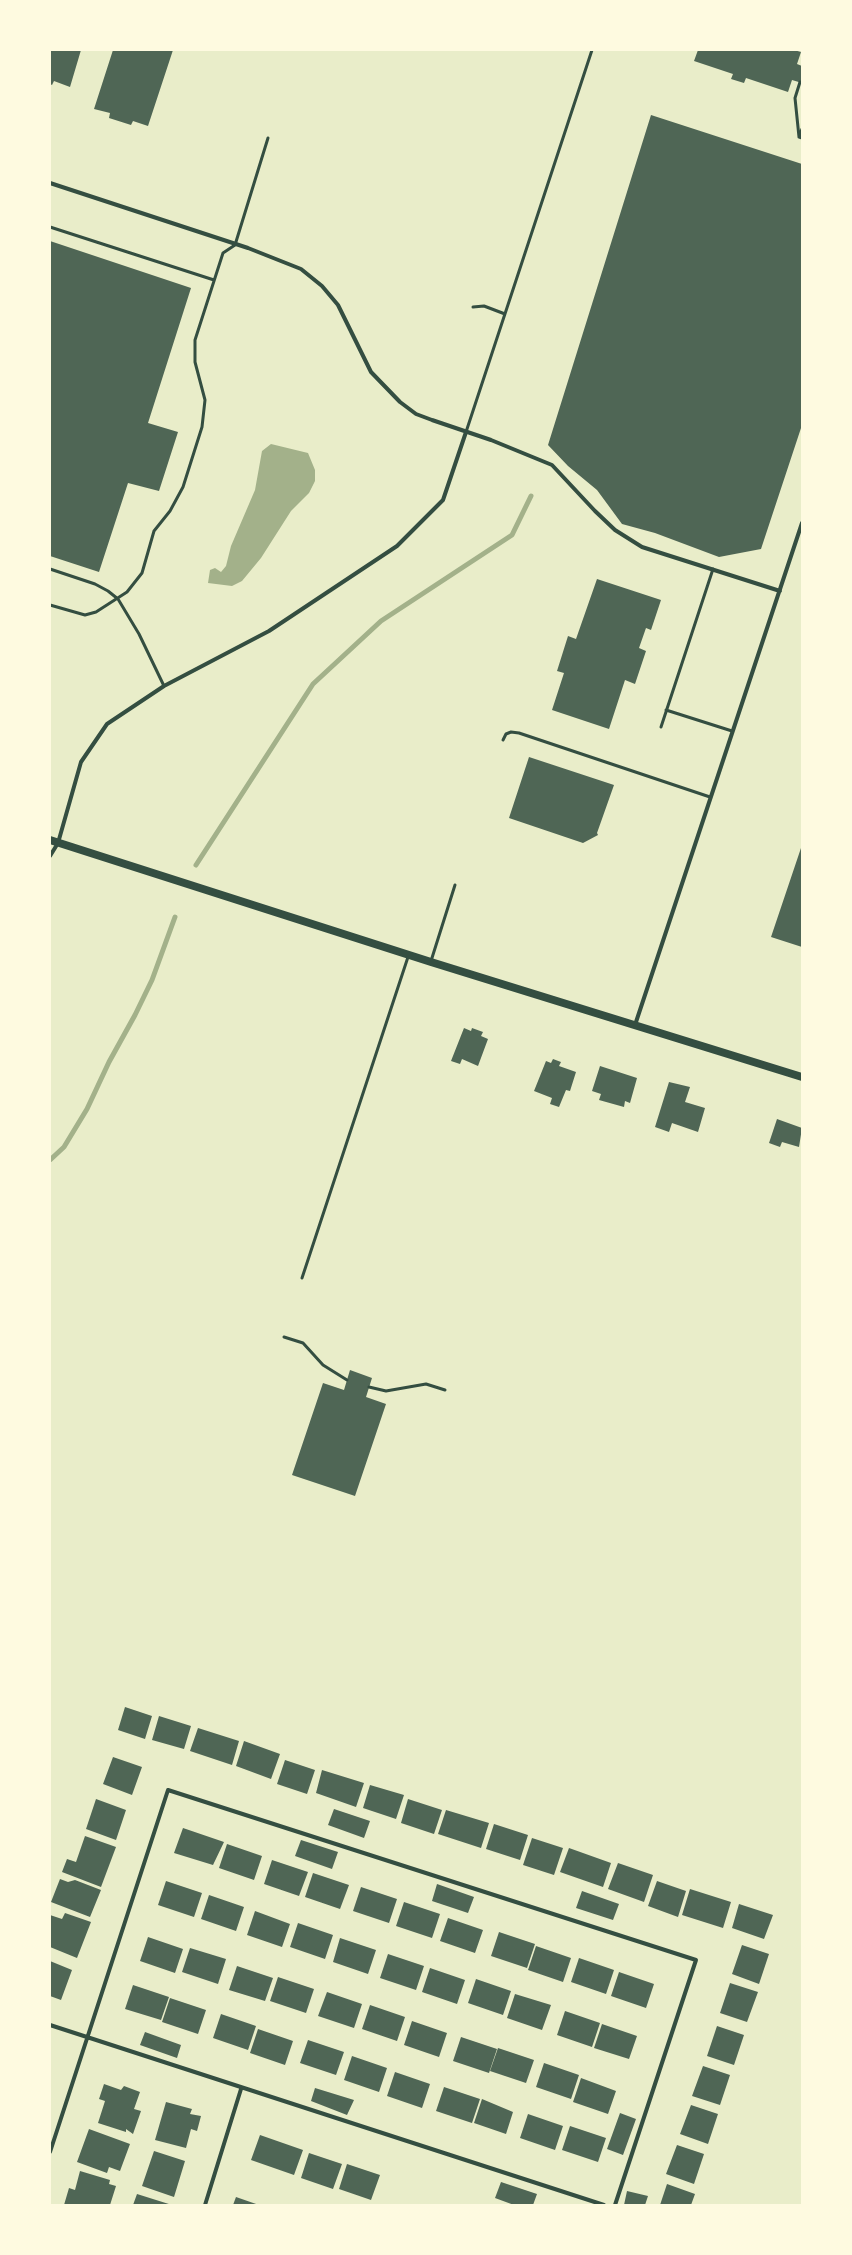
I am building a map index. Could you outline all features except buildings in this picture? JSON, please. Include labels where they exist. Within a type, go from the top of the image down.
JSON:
[{"type":"main road","points":[[54,842],[431,962],[802,1077]]},
{"type":"street","points":[[50,183],[290,263],[313,278],[338,305],[371,372],[380,384],[416,414],[552,465],[594,511],[615,530],[642,547],[780,591]]},
{"type":"street","points":[[50,856],[81,762],[107,724],[164,686],[269,631],[398,546],[443,500],[466,432]]},
{"type":"street","points":[[635,1025],[802,523]]},
{"type":"street","points":[[50,2152],[168,1790],[696,1960],[615,2205]]},
{"type":"street","points":[[50,2025],[241,2089],[604,2205]]},
{"type":"street","points":[[205,2205],[241,2089]]},
{"type":"lane","points":[[466,432],[592,50]]},
{"type":"lane","points":[[800,82],[795,98],[801,137]]},
{"type":"lane","points":[[801,137],[802,129]]},
{"type":"lane","points":[[50,605],[85,615],[96,612],[118,599],[136,583],[142,573],[154,531],[170,512],[183,487],[202,427],[205,400],[195,362],[195,340],[222,253],[235,245],[268,138]]},
{"type":"lane","points":[[50,228],[214,280]]},
{"type":"lane","points":[[473,307],[484,306],[505,314]]},
{"type":"lane","points":[[50,569],[95,584],[118,599],[139,634],[164,686]]},
{"type":"lane","points":[[661,728],[713,569]]},
{"type":"lane","points":[[666,710],[732,731]]},
{"type":"lane","points":[[503,740],[506,734],[511,732],[519,733],[710,798]]},
{"type":"lane","points":[[431,962],[455,885]]},
{"type":"lane","points":[[302,1278],[409,955]]},
{"type":"lane","points":[[284,1336],[303,1343],[323,1365],[347,1380]]},
{"type":"lane","points":[[369,1387],[386,1391],[426,1384],[444,1390]]},
{"type":"shaded area","points":[[271,444],[308,453],[315,470],[315,481],[309,493],[291,511],[261,558],[242,581],[232,586],[208,583],[210,570],[215,568],[221,572],[226,566],[231,546],[255,490],[262,451]]},
{"type":"waterway","points":[[196,865],[313,684],[381,621],[512,535],[531,496]]},
{"type":"waterway","points":[[50,1160],[64,1147],[87,1109],[109,1062],[152,980],[175,917]]}]
